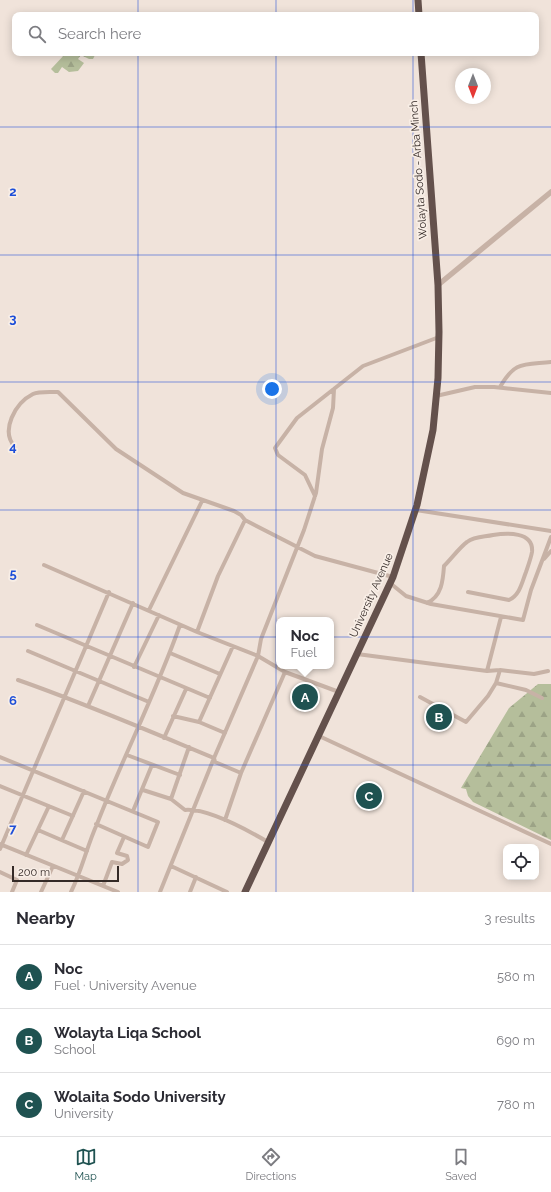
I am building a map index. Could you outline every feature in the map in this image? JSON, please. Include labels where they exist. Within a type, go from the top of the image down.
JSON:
[{"type":"highway","points":[[418,0],[419,12]]},
{"type":"highway","name":"Wolayta Sodo - Arba Minch","points":[[421,56],[438,285]]},
{"type":"highway","name":"University Avenue","points":[[245,892],[391,580],[416,510],[433,430],[439,337],[438,285]]},
{"type":"street","points":[[438,285],[551,192]]},
{"type":"street","points":[[315,496],[305,476],[278,455],[276,448],[297,418],[363,366],[439,337]]},
{"type":"street","points":[[500,387],[507,374],[516,367],[551,362]]},
{"type":"street","points":[[436,396],[475,387],[500,387],[551,393]]},
{"type":"street","points":[[160,892],[192,809],[258,656],[261,639],[298,547],[315,496],[322,449],[333,408],[334,389]]},
{"type":"street","points":[[15,447],[9,442],[7,435],[10,420],[17,406],[34,393],[58,392],[116,449],[183,493],[202,501],[234,511],[242,515],[244,520],[315,556],[391,580],[406,596],[428,603],[501,617],[523,620],[551,537]]},
{"type":"street","points":[[149,610],[202,501]]},
{"type":"street","points":[[416,510],[551,532]]},
{"type":"street","points":[[196,632],[218,576],[244,520]]},
{"type":"street","points":[[428,603],[443,585],[444,566],[466,542],[477,536],[503,533],[522,535],[530,542],[532,550],[529,562],[518,592],[514,598],[509,600],[468,592]]},
{"type":"street","points":[[541,563],[551,553]]},
{"type":"street","points":[[44,565],[196,632],[258,656],[276,667]]},
{"type":"street","points":[[108,592],[74,671],[34,771],[22,794],[1,846],[118,892]]},
{"type":"street","points":[[88,706],[133,604]]},
{"type":"street","points":[[134,667],[159,615]]},
{"type":"street","points":[[487,671],[501,617]]},
{"type":"street","points":[[38,625],[210,698]]},
{"type":"street","points":[[71,892],[79,876],[96,824],[140,726],[158,677],[170,653],[180,625]]},
{"type":"street","points":[[198,722],[233,646]]},
{"type":"street","points":[[28,651],[149,702]]},
{"type":"street","points":[[170,653],[220,674]]},
{"type":"street","points":[[357,654],[487,671],[500,670],[534,674],[548,671]]},
{"type":"street","points":[[280,669],[339,692]]},
{"type":"street","points":[[420,697],[466,722],[488,696],[496,683],[500,670]]},
{"type":"street","points":[[225,820],[241,773],[285,672]]},
{"type":"street","points":[[18,680],[64,696],[140,726],[164,738],[214,758],[215,762],[241,773]]},
{"type":"street","points":[[496,683],[526,690],[542,698]]},
{"type":"street","points":[[164,738],[186,689]]},
{"type":"street","points":[[173,716],[198,722],[225,733]]},
{"type":"street","points":[[319,736],[551,844]]},
{"type":"street","points":[[171,799],[189,747]]},
{"type":"street","points":[[127,756],[180,775]]},
{"type":"street","points":[[0,757],[84,791],[106,802],[133,811],[158,822],[148,847],[96,824]]},
{"type":"street","points":[[133,811],[143,790],[152,765]]},
{"type":"street","points":[[0,786],[73,816]]},
{"type":"street","points":[[143,790],[171,799],[185,810],[192,809],[225,820],[268,842]]},
{"type":"street","points":[[62,840],[84,791]]},
{"type":"street","points":[[26,855],[49,806]]},
{"type":"street","points":[[38,830],[87,851]]},
{"type":"street","points":[[103,886],[112,862],[122,864],[128,860],[127,856],[116,853],[124,837]]},
{"type":"street","points":[[41,892],[52,866]]},
{"type":"street","points":[[171,866],[227,892]]},
{"type":"street","points":[[0,872],[17,880],[12,892]]},
{"type":"street","points":[[190,892],[196,877]]},
{"type":"green space","points":[[63,56],[80,56],[78,59],[84,63],[78,71],[69,72],[62,67],[58,73],[55,73],[51,69]]},
{"type":"green space","points":[[83,56],[94,56],[93,59]]},
{"type":"green space","points":[[538,684],[551,684],[551,840],[473,802],[468,796],[466,789],[461,788],[509,708]]},
{"type":"place","name":"Noc","points":[[305,697]]},
{"type":"place","name":"Wolayta Liqa School","points":[[439,717]]},
{"type":"place","name":"Wolaita Sodo University","points":[[369,796]]}]
